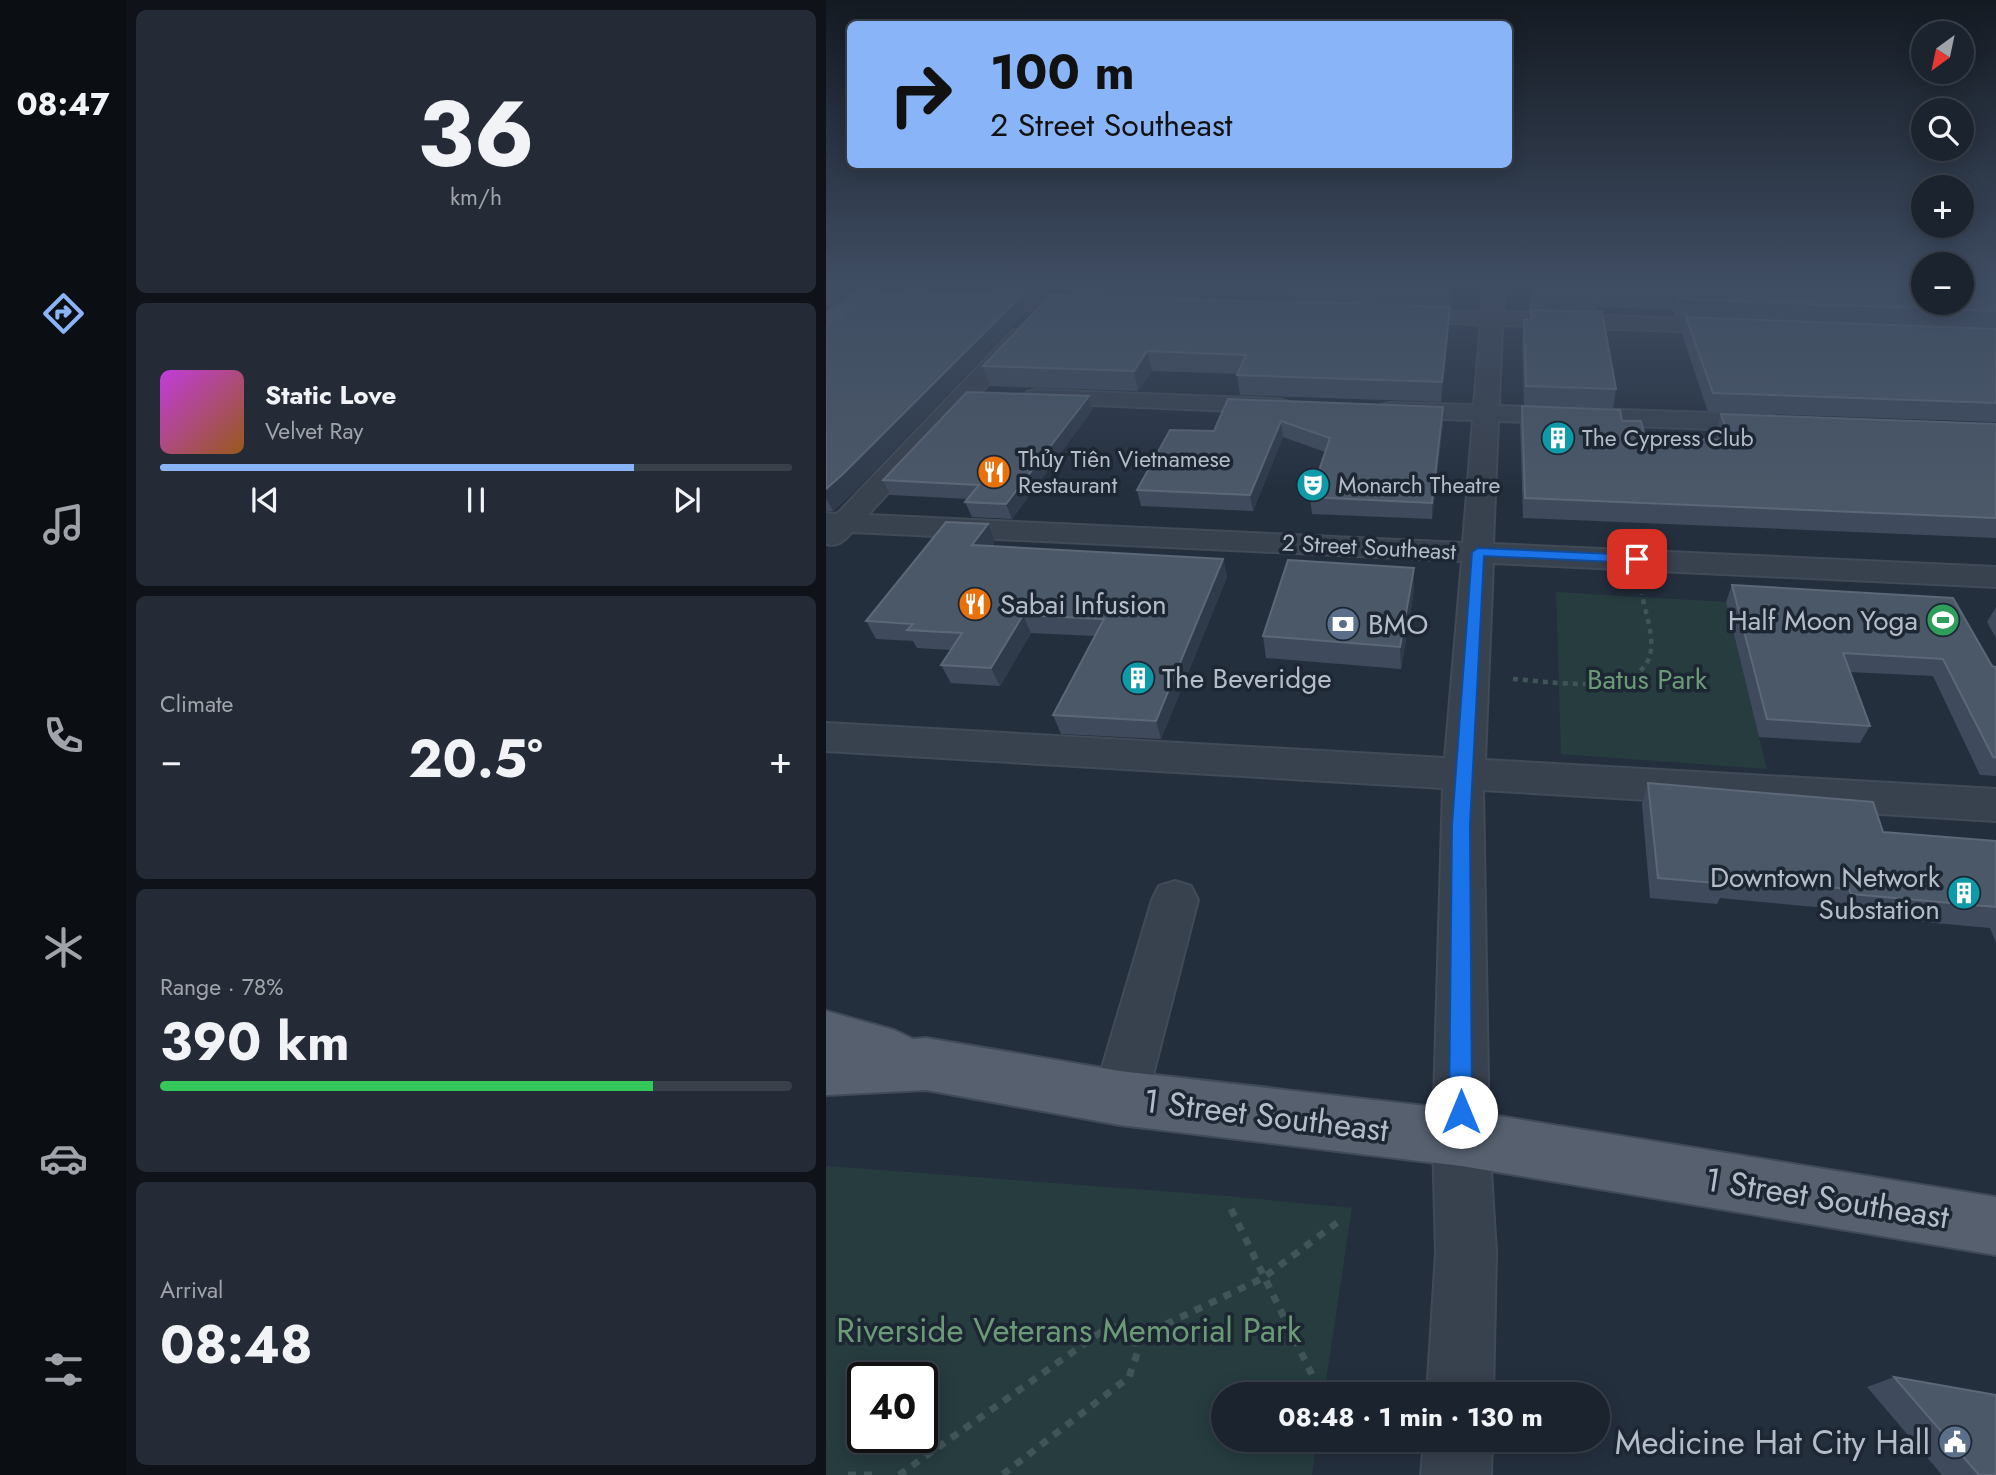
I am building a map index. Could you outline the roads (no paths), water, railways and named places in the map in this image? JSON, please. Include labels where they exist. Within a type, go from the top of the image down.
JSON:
[{"type":"main road","points":[[826,1036],[926,1064]]},
{"type":"main road","name":"1 Street Southeast","points":[[826,1069],[926,1064],[1120,1098],[1461,1138],[1996,1226]]},
{"type":"street","points":[[832,529],[1003,354]]},
{"type":"street","points":[[1461,1382],[1466,1252],[1461,1138],[1461,825],[1490,354]]},
{"type":"street","points":[[964,395],[1294,407]]},
{"type":"street","points":[[1363,409],[1789,424]]},
{"type":"street","name":"2 Street Southeast","points":[[832,529],[1478,552],[1996,577]]},
{"type":"street","points":[[1938,573],[1958,607]]},
{"type":"street","points":[[826,737],[1996,805]]},
{"type":"street","points":[[1120,1098],[1175,900]]},
{"type":"street","points":[[1456,1475],[1457,1452]]},
{"type":"place","name":"The Cypress Club","points":[[1558,438]]},
{"type":"place","name":"Thủy Tiên Vietnamese Restaurant","points":[[994,472]]},
{"type":"place","name":"Monarch Theatre","points":[[1313,485]]},
{"type":"place","name":"Sabai Infusion","points":[[975,604]]},
{"type":"place","name":"Half Moon Yoga","points":[[1943,620]]},
{"type":"place","name":"BMO","points":[[1343,624]]},
{"type":"place","name":"The Beveridge","points":[[1138,678]]},
{"type":"place","name":"Downtown Network Substation","points":[[1964,893]]},
{"type":"place","name":"Medicine Hat City Hall","points":[[1955,1442]]},
{"type":"park label","name":"Batus Park","points":[[1647,679]]},
{"type":"park label","name":"Riverside Veterans Memorial Park","points":[[1069,1330]]}]
